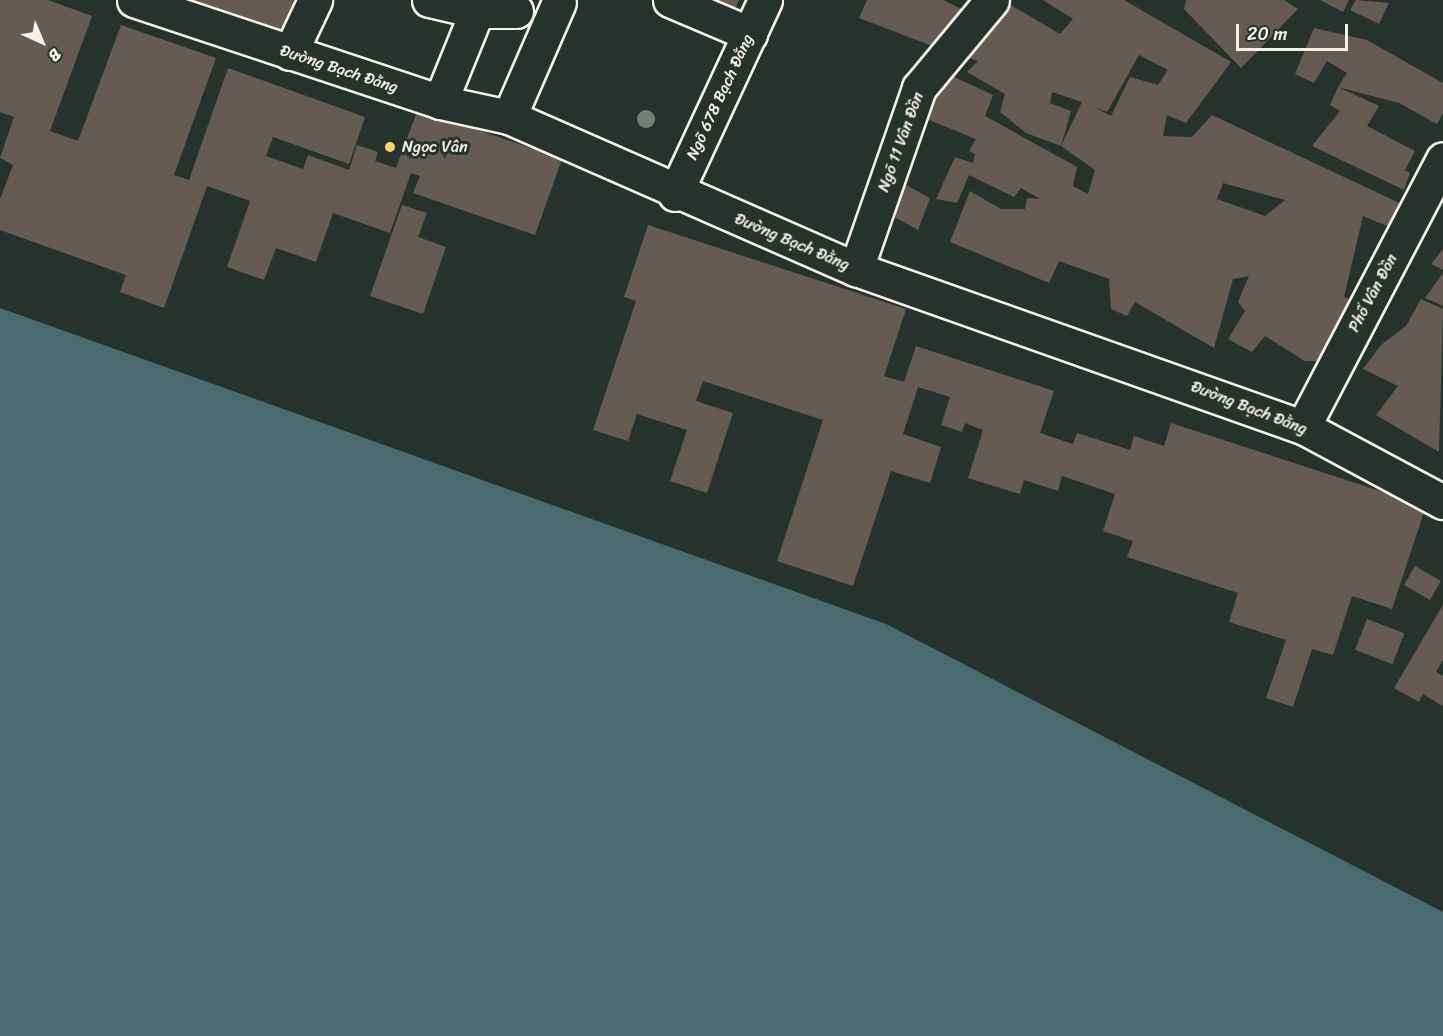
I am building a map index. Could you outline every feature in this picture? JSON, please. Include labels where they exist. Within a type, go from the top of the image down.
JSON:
[{"type":"street","name":"Đường Bạch Đằng","points":[[134,0],[440,102],[509,117],[675,194],[856,269],[1303,427],[1443,502]]},
{"type":"street","points":[[290,53],[315,0]]},
{"type":"street","points":[[429,0],[477,11],[516,11]]},
{"type":"street","points":[[670,0],[750,34]]},
{"type":"street","name":"Ngõ 678 Bạch Đằng","points":[[675,194],[765,0]]},
{"type":"street","name":"Ngõ 11 Vân Đồn","points":[[856,269],[919,88],[992,0]]},
{"type":"street","points":[[509,117],[559,2]]},
{"type":"street","points":[[440,102],[477,11]]},
{"type":"street","name":"Phố Vân Đồn","points":[[1303,427],[1443,159]]},
{"type":"water","points":[[0,308],[886,624],[1443,912],[1443,1036],[0,1036]]},
{"type":"building","points":[[0,0],[48,0],[92,16],[50,131],[78,141],[121,25],[216,58],[174,175],[189,180],[228,68],[365,117],[349,164],[273,137],[266,156],[303,169],[308,155],[349,170],[357,145],[378,152],[375,161],[396,168],[418,109],[562,159],[535,235],[413,193],[420,176],[411,173],[390,233],[333,213],[316,262],[276,248],[264,280],[227,267],[250,201],[207,186],[164,308],[120,292],[126,275],[0,230],[0,199],[13,165],[0,158],[14,117],[0,112]]},
{"type":"building","points":[[157,0],[294,0],[277,45]]},
{"type":"building","points":[[693,0],[739,0],[732,16]]},
{"type":"building","points":[[867,0],[943,0],[972,14],[948,52],[859,18]]},
{"type":"building","points":[[1043,0],[1124,0],[1231,62],[1186,123],[1167,115],[1163,136],[1192,137],[1212,115],[1408,207],[1399,231],[1363,216],[1344,297],[1363,304],[1337,362],[1305,361],[1265,336],[1252,352],[1228,339],[1245,311],[1238,302],[1249,276],[1233,279],[1214,348],[1135,302],[1127,316],[1111,309],[1109,279],[1059,261],[1049,283],[950,242],[970,191],[1001,209],[1025,209],[1027,198],[1040,199],[1021,188],[1014,197],[969,175],[957,203],[936,199],[955,157],[973,163],[975,154],[969,151],[976,139],[922,117],[948,74],[993,95],[985,116],[1077,167],[1073,186],[1088,194],[1095,170],[1061,146],[1026,133],[1000,112],[1005,94],[967,72],[978,61],[953,52],[978,21],[993,25],[1004,1],[1060,34],[1073,19]],"holes":[[[1139,55],[1168,70],[1158,85],[1130,77],[1111,116],[1094,107],[1107,112]],[[1052,92],[1082,102],[1061,146],[1071,111],[1050,103]],[[1223,183],[1285,200],[1265,216],[1217,199]]]},
{"type":"building","points":[[1186,0],[1284,0],[1298,9],[1241,68],[1184,9]]},
{"type":"building","points":[[1320,0],[1349,0],[1343,12]]},
{"type":"building","points":[[1356,0],[1389,3],[1379,24],[1350,10]]},
{"type":"building","points":[[1314,28],[1367,40],[1443,83],[1443,113],[1437,124],[1399,103],[1338,87],[1347,73],[1327,61],[1314,83],[1295,74]]},
{"type":"building","points":[[1338,87],[1379,106],[1367,126],[1415,151],[1405,170],[1410,173],[1404,190],[1312,146],[1340,111],[1330,105]]},
{"type":"building","points":[[904,184],[930,198],[918,230],[891,215]]},
{"type":"building","points":[[402,205],[427,213],[418,237],[446,247],[423,314],[370,296]]},
{"type":"building","points":[[648,225],[906,309],[884,376],[904,382],[916,346],[1054,391],[1040,433],[1073,444],[1077,433],[1130,450],[1134,436],[1164,446],[1171,423],[1426,506],[1392,609],[1352,596],[1333,655],[1312,649],[1293,707],[1266,698],[1286,640],[1229,622],[1238,593],[1127,557],[1133,541],[1103,531],[1115,494],[1062,476],[1058,491],[1024,480],[1020,494],[968,478],[983,430],[965,423],[962,432],[941,425],[950,397],[918,387],[903,434],[941,447],[930,483],[891,471],[853,586],[777,561],[823,420],[703,381],[696,401],[733,413],[707,493],[670,481],[687,430],[637,414],[628,441],[593,430],[636,301],[624,297]]},
{"type":"building","points":[[1443,249],[1443,270],[1431,264]]},
{"type":"building","points":[[1443,273],[1443,306],[1425,298]]},
{"type":"building","points":[[1421,299],[1443,309],[1439,452],[1376,415],[1398,386],[1363,369],[1381,345],[1406,326]]},
{"type":"building","points":[[1415,566],[1441,581],[1430,600],[1404,585]]},
{"type":"building","points":[[1443,605],[1443,660],[1436,672],[1443,676],[1443,706],[1423,694],[1419,702],[1394,688]]},
{"type":"building","points":[[1367,619],[1404,633],[1393,664],[1355,650]]},
{"type":"place","name":"Ngọc Vân","points":[[390,147]]}]
